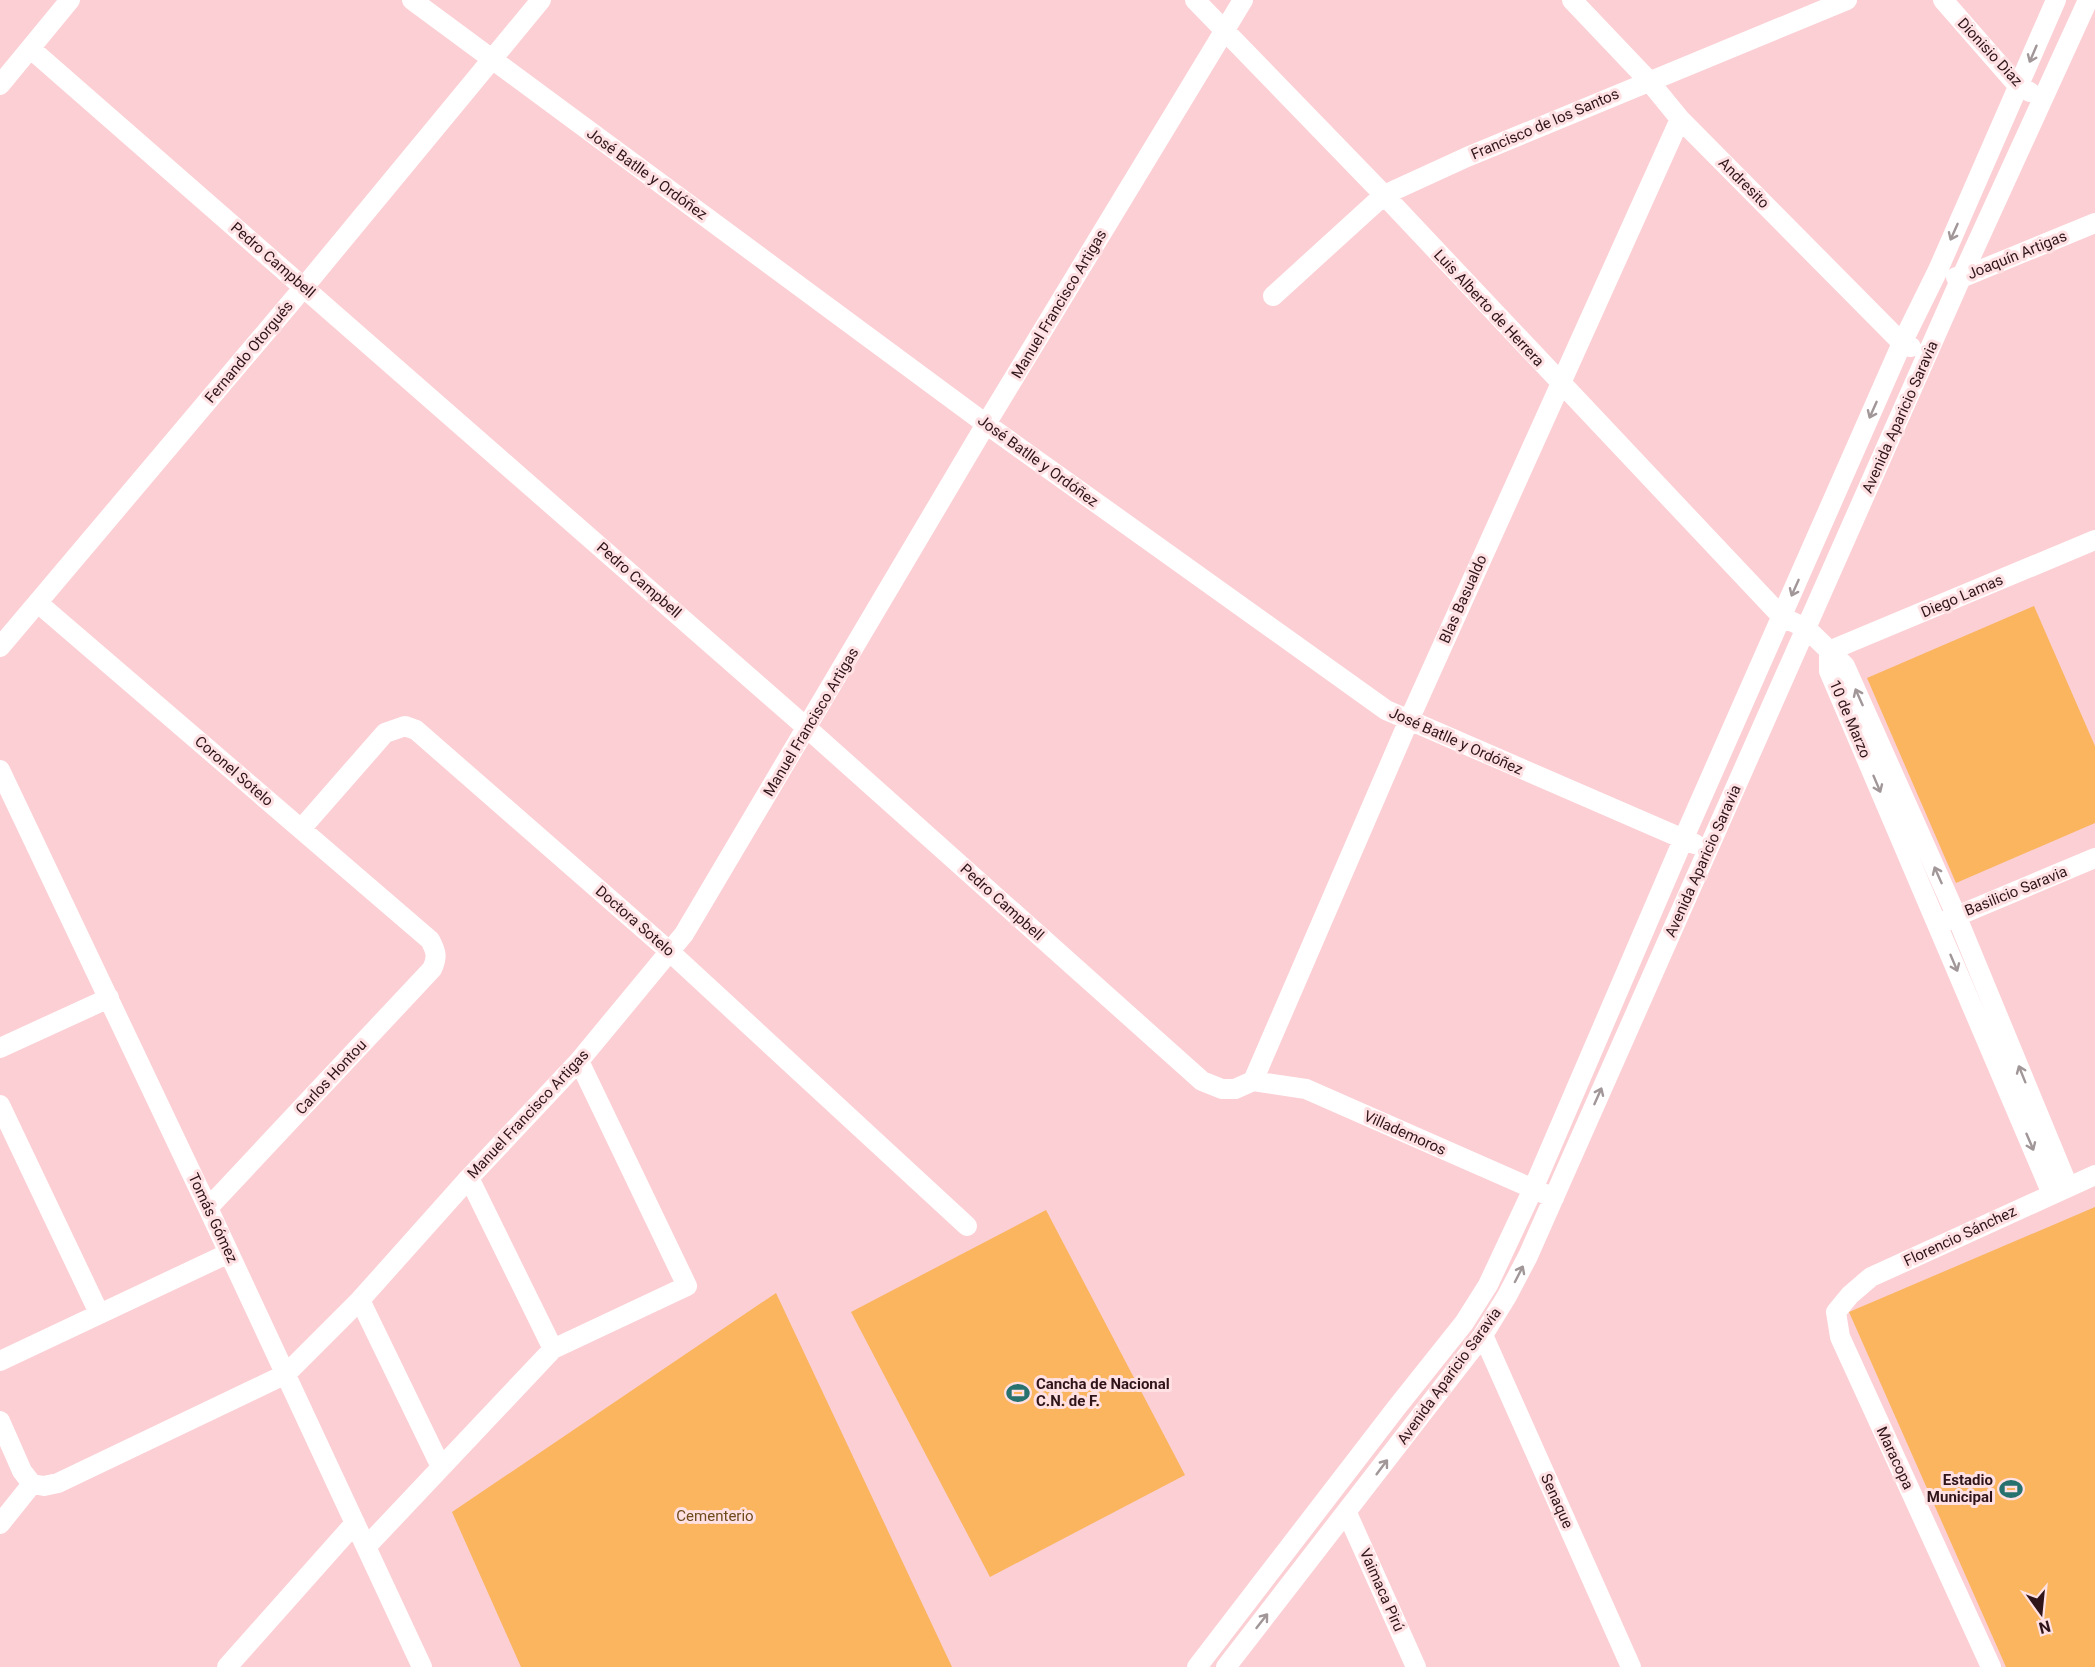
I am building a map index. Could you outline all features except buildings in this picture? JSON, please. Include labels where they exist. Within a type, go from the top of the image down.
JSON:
[{"type":"street","points":[[0,86],[70,0]]},
{"type":"street","name":"José Batlle y Ordóñez","points":[[412,0],[986,424],[1386,710],[1708,849]]},
{"type":"street","name":"Fernando Otorgués","points":[[0,647],[541,0]]},
{"type":"street","name":"Luis Alberto de Herrera","points":[[1195,0],[1384,195],[1782,617]]},
{"type":"street","name":"Manuel Francisco Artigas","points":[[32,1484],[45,1486],[58,1483],[286,1374],[360,1300],[469,1178],[579,1061],[684,934],[986,424],[1243,0]]},
{"type":"street","name":"Andresito","points":[[1572,0],[1649,81],[1680,119],[1902,343],[1927,354]]},
{"type":"street","name":"Francisco de los Santos","points":[[1274,296],[1384,195],[1467,157],[1847,0]]},
{"type":"street","name":"Dionisio Diaz","points":[[1943,0],[2019,87],[2043,98]]},
{"type":"street","name":"Avenida Aparicio Saravia","points":[[1197,1667],[1464,1323],[1488,1285],[1533,1189],[1683,840],[2056,0]]},
{"type":"street","name":"Avenida Aparicio Saravia","points":[[1226,1667],[1483,1335],[1528,1256],[1960,278],[2088,0]]},
{"type":"street","name":"Pedro Campbell","points":[[31,49],[807,728],[1202,1081],[1222,1089],[1235,1089],[1253,1081]]},
{"type":"street","name":"Blas Basualdo","points":[[1253,1081],[1408,720],[1680,119]]},
{"type":"street","name":"Joaquín Artigas","points":[[1938,270],[1960,278],[2095,223]]},
{"type":"street","name":"Diego Lamas","points":[[1829,651],[2095,540]]},
{"type":"street","name":"Coronel Sotelo","points":[[38,603],[430,940]]},
{"type":"street","points":[[1782,617],[1806,628],[1829,651]]},
{"type":"street","name":"10 de Marzo","points":[[1829,651],[1845,666],[1956,915],[2060,1190]]},
{"type":"street","name":"10 de Marzo","points":[[1829,651],[1829,671],[1937,924],[2060,1190]]},
{"type":"street","name":"Doctora Sotelo","points":[[301,829],[385,733],[405,726],[416,730],[669,951],[967,1226]]},
{"type":"street","name":"Tomás Gómez","points":[[0,770],[422,1667]]},
{"type":"street","name":"Basilicio Saravia","points":[[1937,924],[2095,858]]},
{"type":"street","name":"Carlos Hontou","points":[[208,1208],[432,969],[437,958],[430,940]]},
{"type":"street","points":[[0,1048],[109,998]]},
{"type":"street","points":[[366,1547],[553,1349],[687,1287],[579,1061]]},
{"type":"street","name":"Villademoros","points":[[1253,1081],[1306,1089],[1554,1198]]},
{"type":"street","points":[[0,1105],[99,1313]]},
{"type":"street","name":"Florencio Sánchez","points":[[1836,1312],[1850,1294],[1871,1277],[2095,1175]]},
{"type":"street","points":[[469,1178],[553,1349]]},
{"type":"street","points":[[0,1360],[229,1253]]},
{"type":"street","points":[[1488,1285],[1507,1296]]},
{"type":"street","points":[[360,1300],[441,1467]]},
{"type":"street","name":"Maracopa","points":[[1836,1312],[1840,1337],[1991,1667]]},
{"type":"street","name":"Senaque","points":[[1483,1335],[1631,1667]]},
{"type":"street","points":[[0,1421],[22,1471],[32,1484],[0,1524]]},
{"type":"street","name":"Vaimaca Pirú","points":[[1347,1513],[1416,1667]]},
{"type":"street","points":[[227,1667],[355,1523]]},
{"type":"green space","points":[[2034,606],[2095,746],[2095,823],[1956,883],[1867,678]]},
{"type":"green space","name":"Estadio Municipal","points":[[2095,1207],[2095,1667],[2006,1667],[1849,1312]]},
{"type":"green space","name":"Cancha de Nacional C.N. de F.","points":[[1046,1210],[1185,1475],[990,1577],[851,1312]]},
{"type":"green space","name":"Cementerio","points":[[776,1293],[952,1667],[521,1667],[452,1512]]},
{"type":"place","name":"Cancha de Nacional C.N. de F.","points":[[1018,1393]]},
{"type":"place","name":"Estadio Municipal","points":[[2011,1489]]}]
